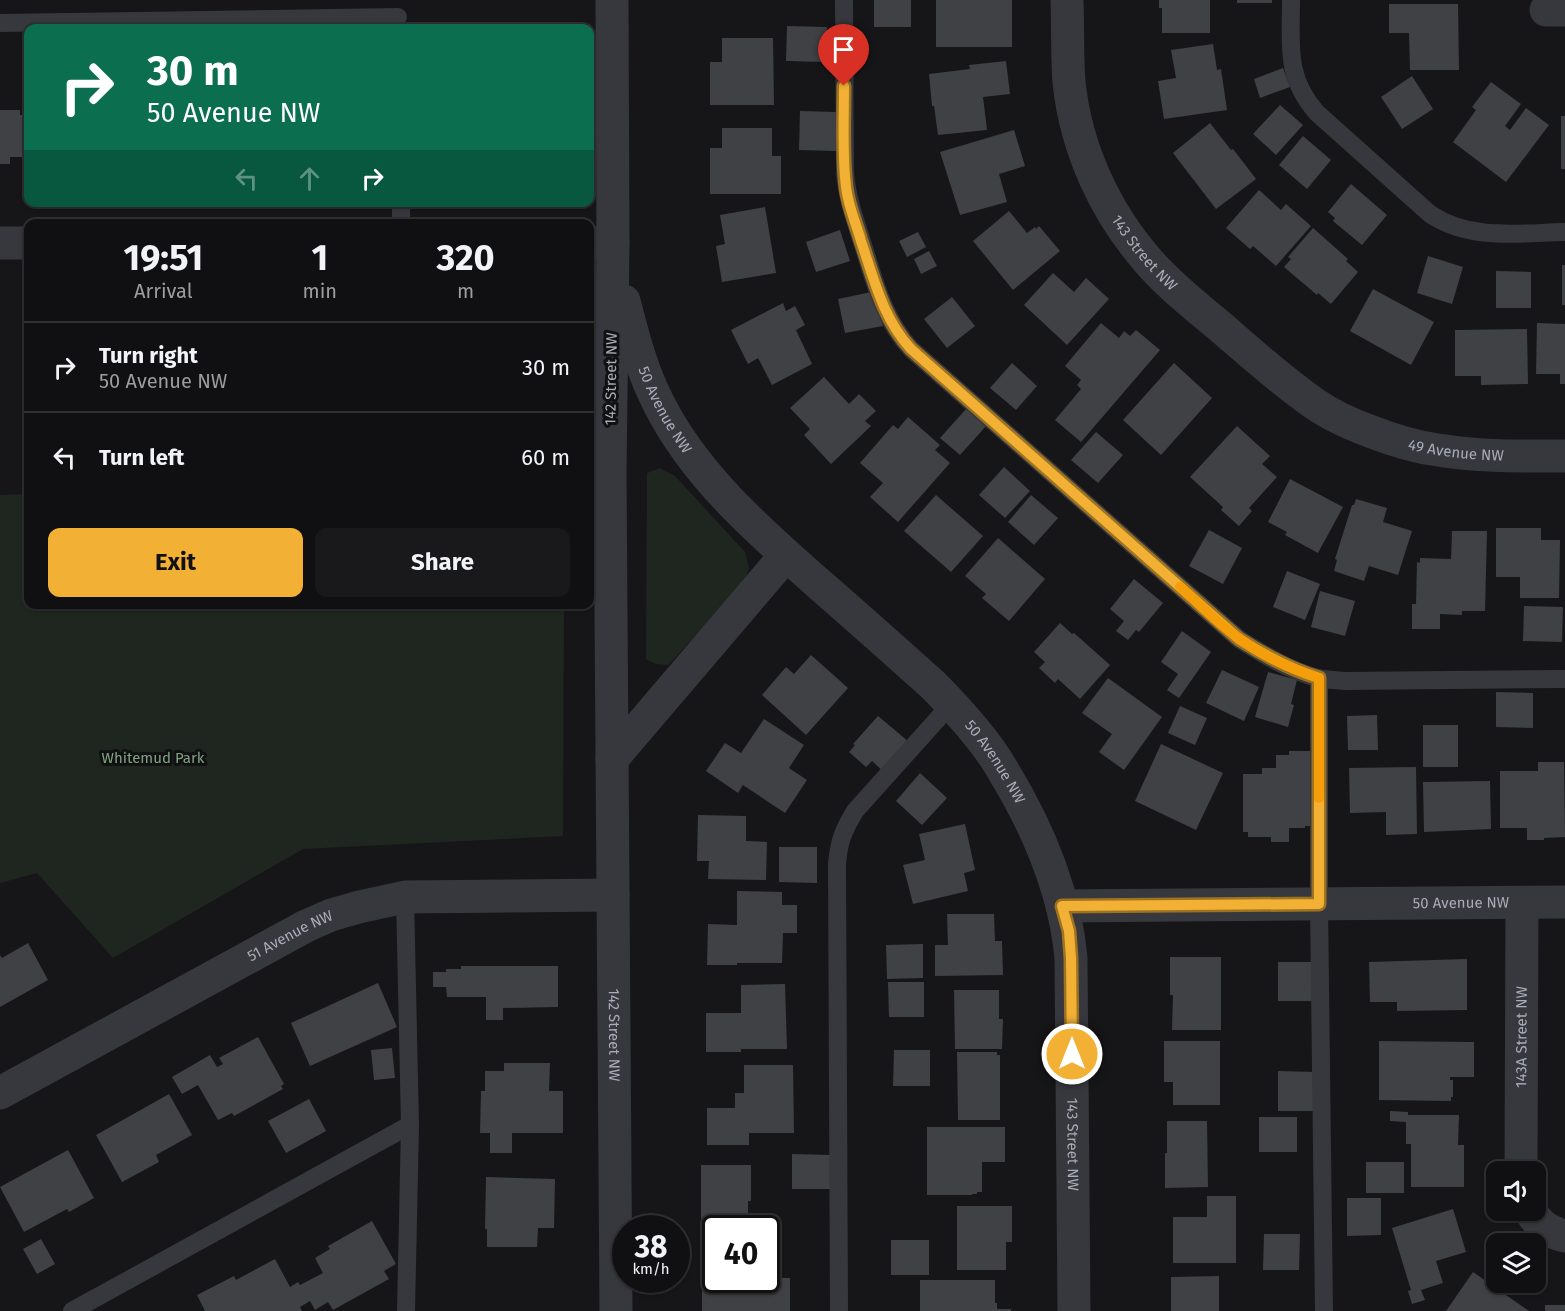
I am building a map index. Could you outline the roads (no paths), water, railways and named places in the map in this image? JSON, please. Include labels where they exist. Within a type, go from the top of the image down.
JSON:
[{"type":"street","name":"142 Street NW","points":[[612,0],[601,243],[610,472],[616,1311]]},
{"type":"street","name":"143 Street NW","points":[[1067,0],[1069,81],[1082,147],[1110,208],[1128,236],[1173,286],[1251,354],[1316,405],[1352,424]]},
{"type":"street","points":[[0,243],[24,243]]},
{"type":"street","name":"50 Avenue NW","points":[[601,243],[624,301],[637,351],[658,404],[679,439],[737,507],[786,555],[952,703],[1002,767],[1039,839],[1062,906],[1565,902]]},
{"type":"street","name":"49 Avenue NW","points":[[1352,424],[1406,443],[1436,450],[1474,455],[1565,456]]},
{"type":"street","points":[[612,759],[786,555]]},
{"type":"street","name":"51 Avenue NW","points":[[0,1093],[306,926],[331,915],[405,897],[613,895]]},
{"type":"street","name":"143A Street NW","points":[[1521,1161],[1522,903]]},
{"type":"street","name":"143 Street NW","points":[[1062,906],[1069,931],[1071,958],[1074,1311]]},
{"type":"street","points":[[1537,1221],[1550,1231],[1565,1236]]},
{"type":"lane","points":[[843,0],[845,172],[848,198],[876,286],[891,323],[911,349],[1239,639],[1288,667],[1319,678],[1346,681],[1565,679]]},
{"type":"lane","points":[[1291,0],[1292,63],[1299,88],[1306,101],[1430,214],[1440,221],[1465,231],[1489,234],[1565,232]]},
{"type":"lane","points":[[0,23],[398,15]]},
{"type":"lane","points":[[1319,678],[1324,1311]]},
{"type":"lane","points":[[839,1311],[837,899],[839,848],[843,831],[855,811],[952,703]]},
{"type":"lane","points":[[405,897],[410,1125],[406,1311]]},
{"type":"lane","points":[[72,1311],[410,1125]]},
{"type":"park label","name":"Whitemud Park","points":[[153,758]]}]
